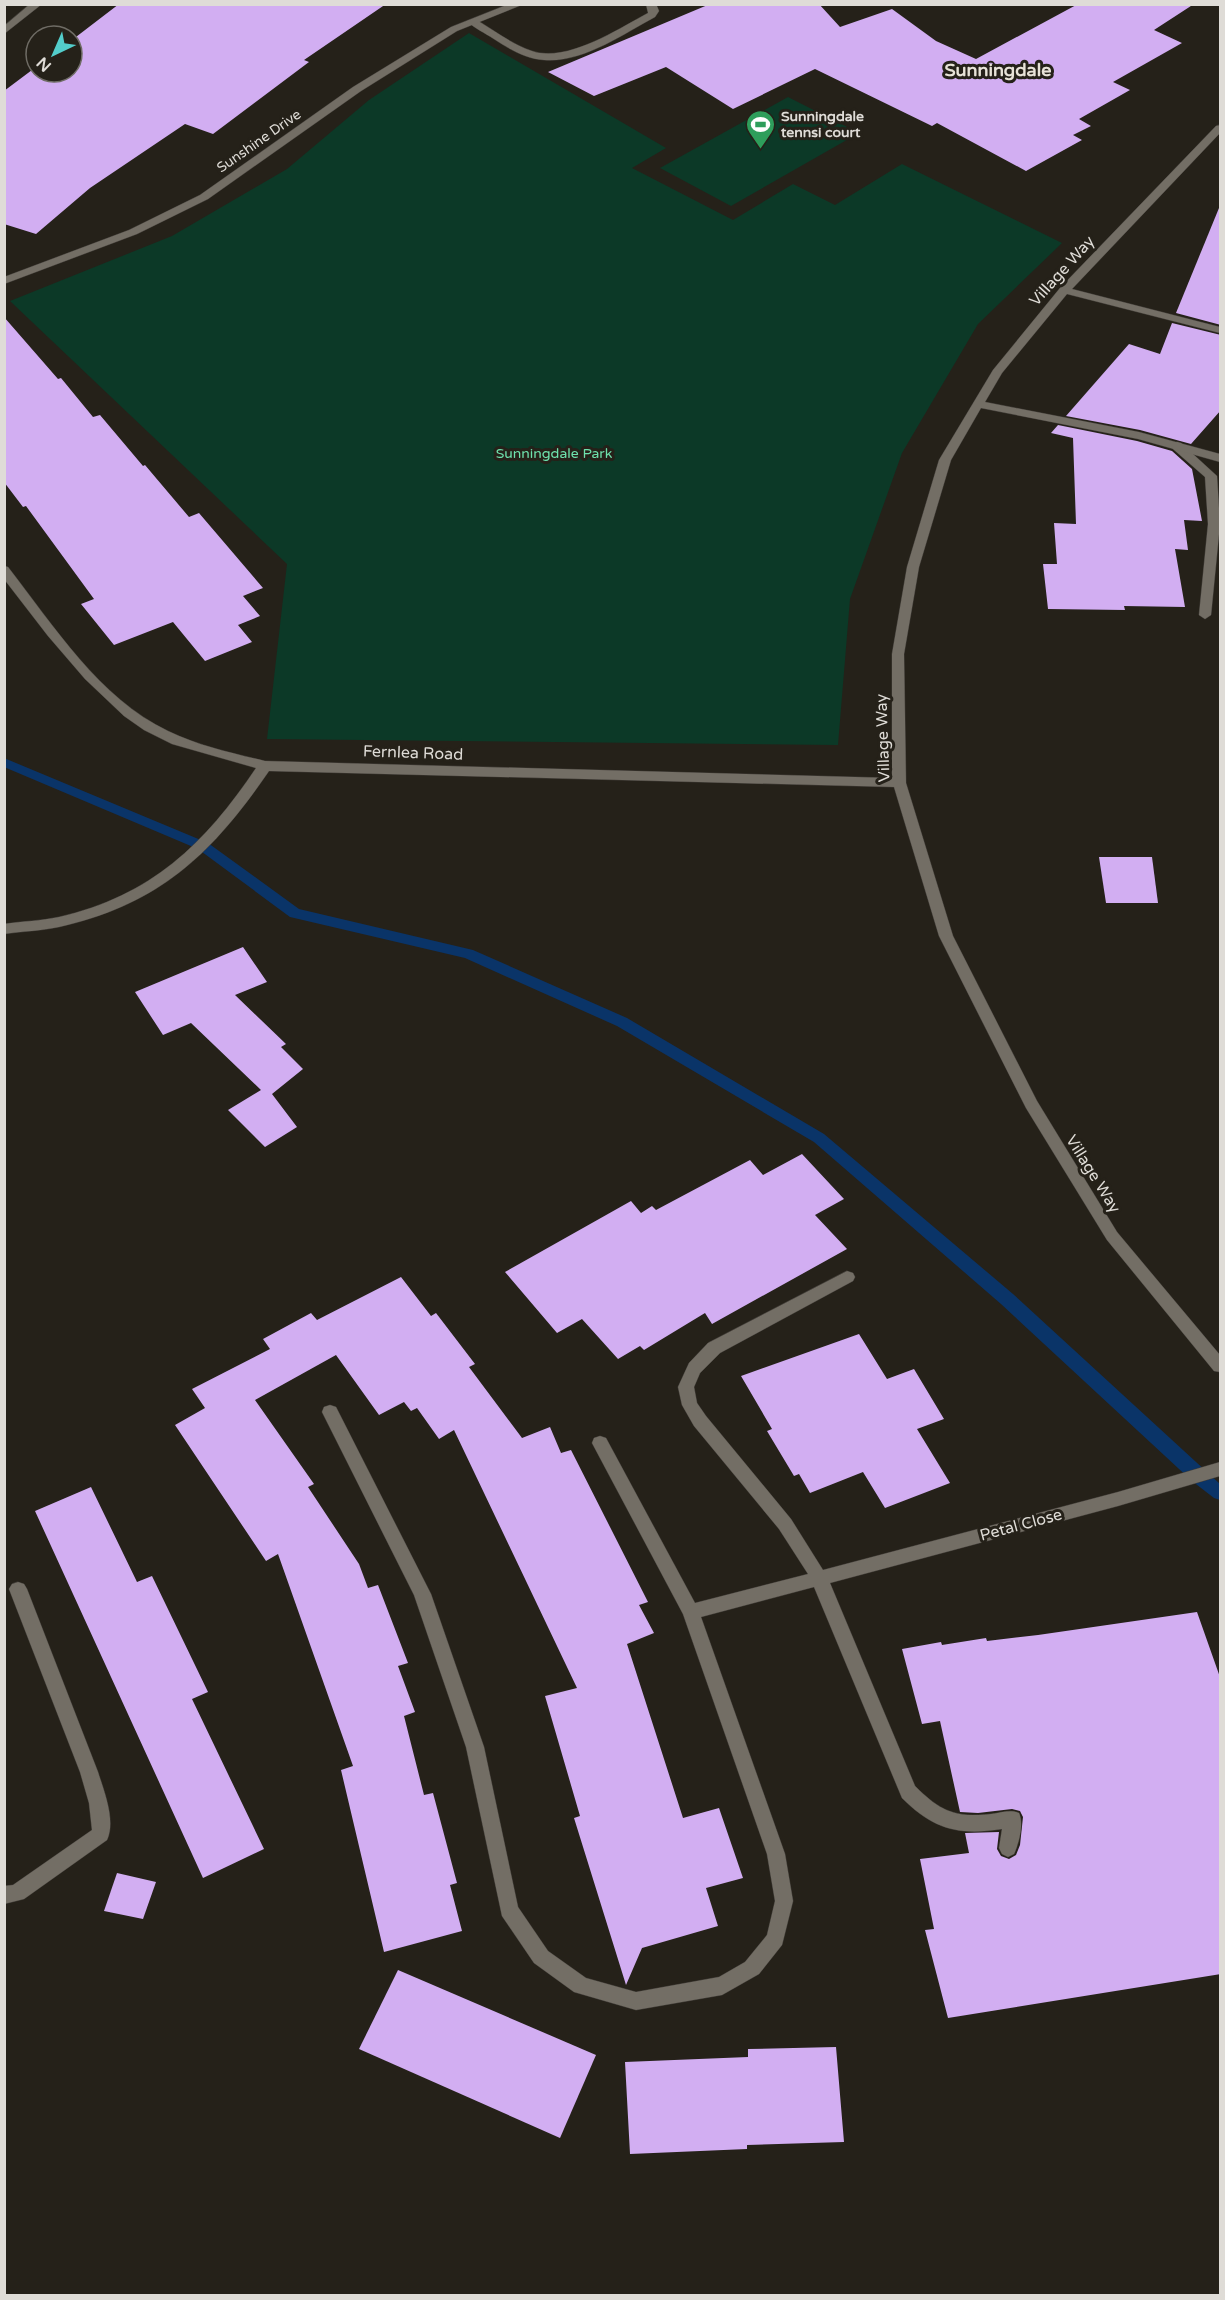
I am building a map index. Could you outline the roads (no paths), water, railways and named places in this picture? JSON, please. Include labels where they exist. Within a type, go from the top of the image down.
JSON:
[{"type":"street","points":[[4,31],[37,4]]},
{"type":"street","name":"Sunshine Drive","points":[[4,281],[133,232],[204,197],[357,89],[472,21],[519,4]]},
{"type":"street","points":[[472,21],[531,55],[548,59],[566,56],[652,15],[654,11],[651,4]]},
{"type":"street","name":"Village Way","points":[[1221,128],[1065,290],[997,372],[945,460],[913,567],[898,654],[899,783],[946,936],[1031,1104],[1112,1236],[1221,1366]]},
{"type":"street","points":[[1065,290],[1221,330]]},
{"type":"street","points":[[978,404],[1080,423],[1221,458]]},
{"type":"street","points":[[1178,446],[1211,476],[1214,524],[1205,615]]},
{"type":"street","name":"Fernlea Road","points":[[4,570],[101,691],[148,727],[203,751],[265,766],[899,783]]},
{"type":"street","points":[[4,928],[58,922],[107,907],[164,876],[202,846],[239,804],[265,766]]},
{"type":"street","points":[[847,1277],[714,1348],[697,1364],[689,1380],[686,1395],[692,1408],[735,1466],[786,1524],[821,1578],[908,1792],[926,1811],[948,1821],[975,1825],[1013,1819],[1008,1848]]},
{"type":"street","points":[[330,1413],[422,1594],[475,1747],[509,1910],[541,1957],[581,1986],[636,2001],[722,1986],[752,1968],[775,1940],[784,1900],[776,1854],[691,1612],[600,1443]]},
{"type":"street","name":"Petal Close","points":[[691,1612],[1118,1499],[1221,1469]]},
{"type":"street","points":[[4,1895],[16,1893],[101,1834],[98,1803],[89,1773],[18,1589]]},
{"type":"waterway","points":[[4,762],[203,846],[295,913],[468,954],[622,1022],[819,1138],[1007,1299],[1198,1476],[1220,1493]]},
{"type":"place","name":"Sunningdale tennsi court","points":[[760,150]]},
{"type":"district","name":"Sunningdale","points":[[998,70]]},
{"type":"park label","name":"Sunningdale Park","points":[[554,453]]}]
